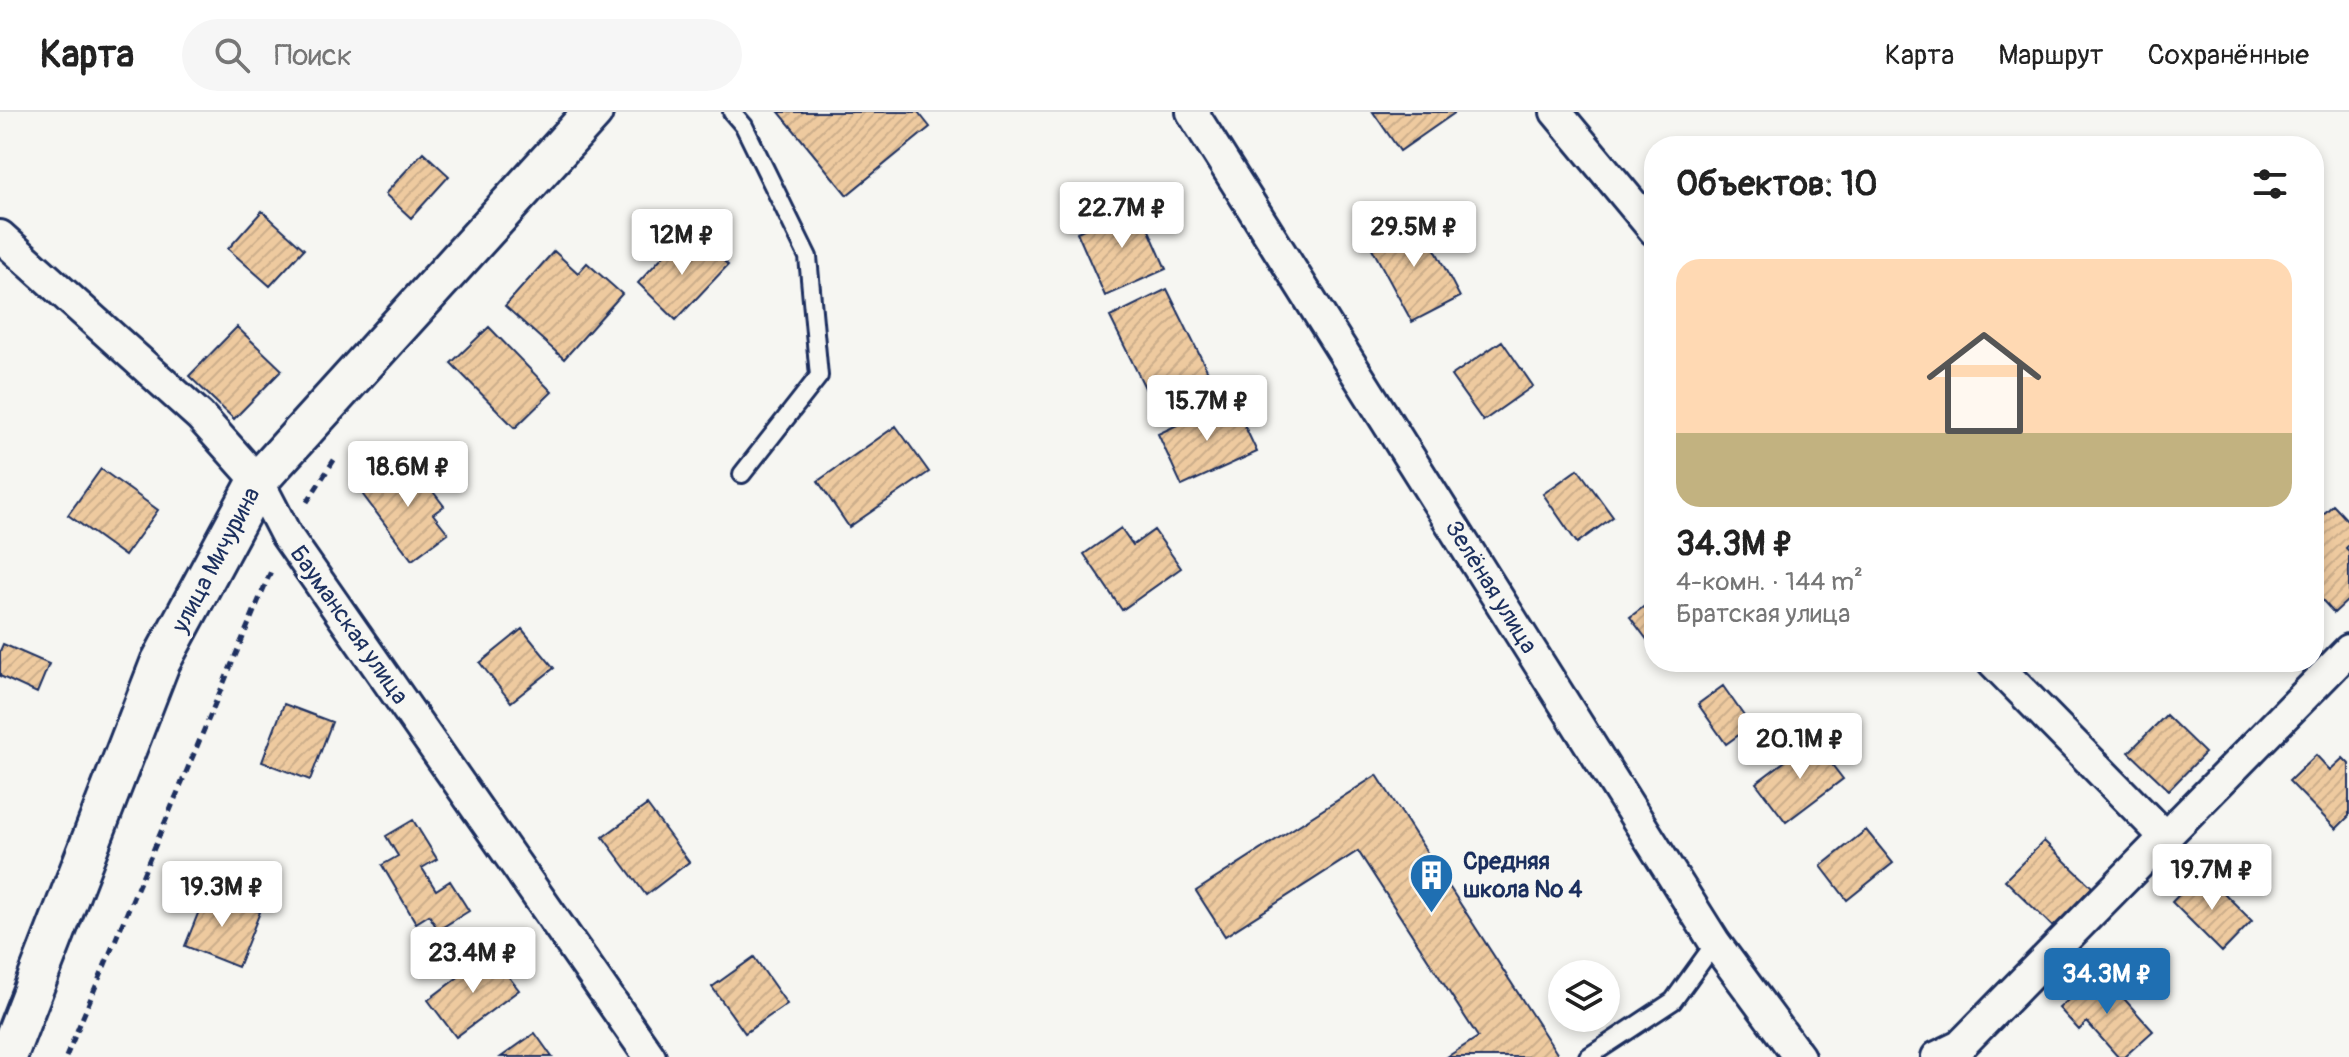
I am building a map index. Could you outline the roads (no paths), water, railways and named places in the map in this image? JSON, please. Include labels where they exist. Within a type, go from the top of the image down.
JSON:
[{"type":"street","name":"улица Мичурина","points":[[7,1057],[160,663],[258,481],[593,112]]},
{"type":"street","name":"Зелёная улица","points":[[1192,112],[1715,943],[1799,1057]]},
{"type":"street","points":[[1556,112],[1644,218]]},
{"type":"street","name":"Бауманская улица","points":[[0,236],[200,416],[258,481],[286,535],[650,1057]]},
{"type":"street","points":[[1937,1057],[1960,1046],[2349,650]]},
{"type":"street","points":[[2003,672],[2165,837]]},
{"type":"lane","points":[[732,112],[744,126],[808,257],[819,376],[742,474]]},
{"type":"lane","points":[[1588,1057],[1673,1001],[1715,943]]},
{"type":"place","name":"Средняя школа № 4","points":[[1432,914]]}]
